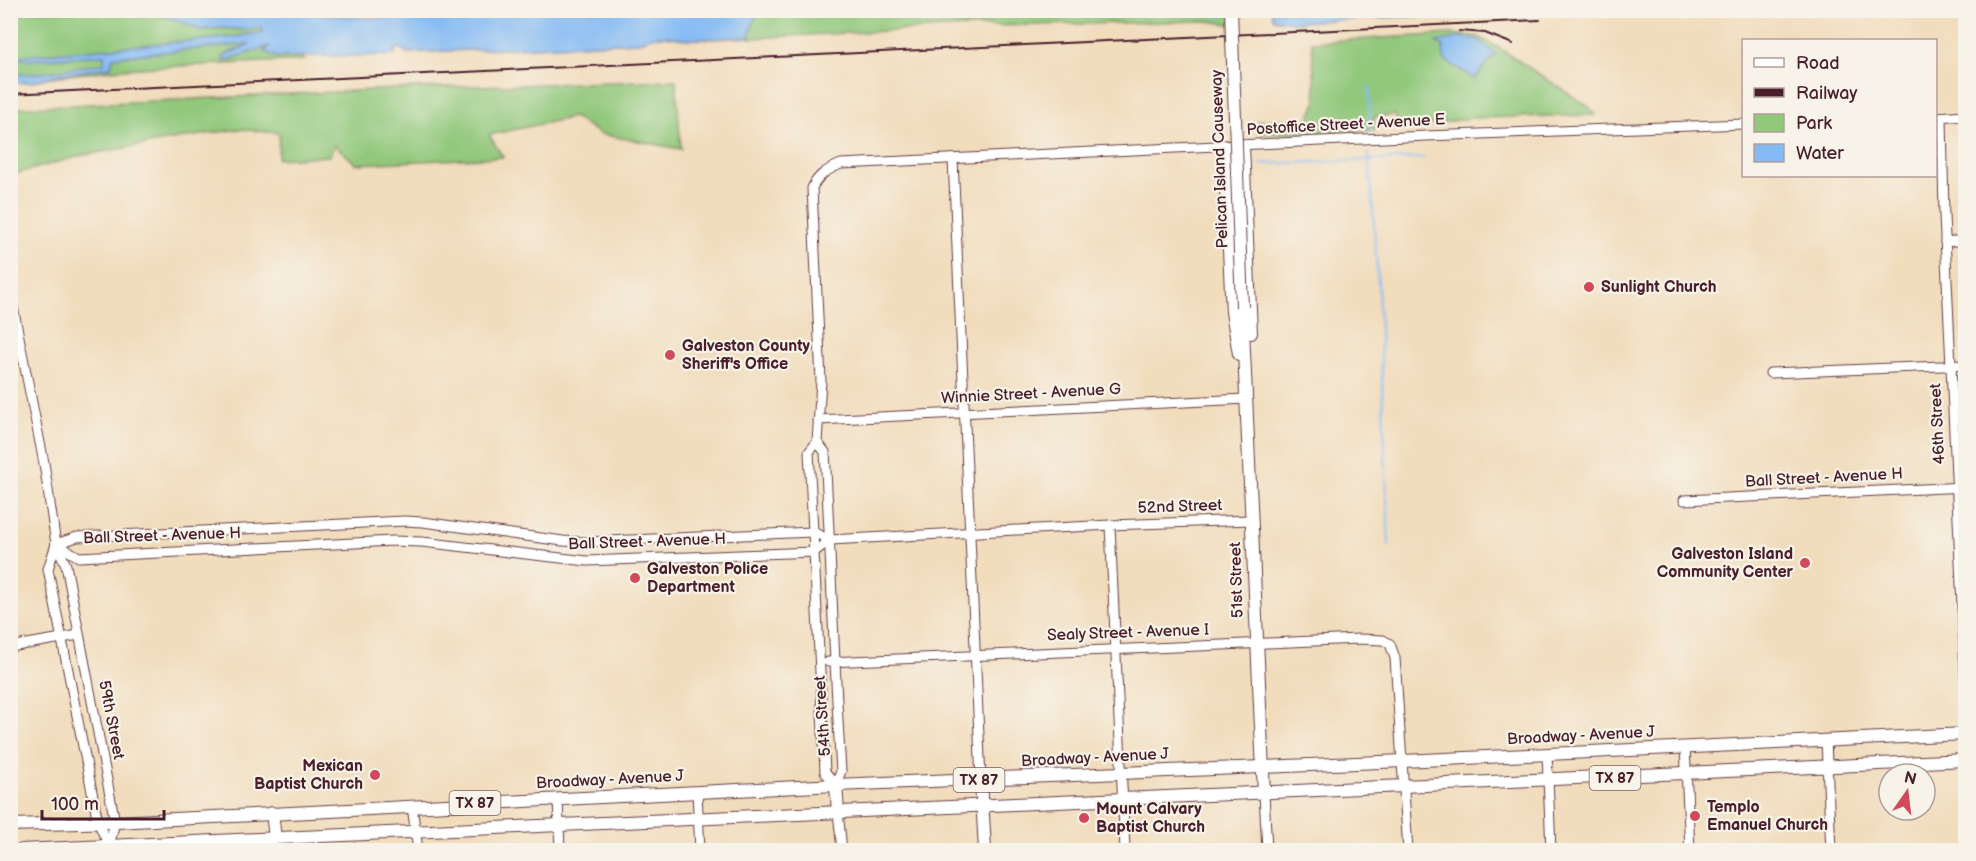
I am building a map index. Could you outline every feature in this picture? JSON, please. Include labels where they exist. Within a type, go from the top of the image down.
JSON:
[{"type":"main road","name":"Pelican Island Causeway","points":[[1231,10],[1242,307]]},
{"type":"main road","points":[[1243,145],[1251,304],[1251,332],[1245,379]]},
{"type":"main road","points":[[1224,146],[1232,312],[1236,343],[1245,379]]},
{"type":"main road","name":"51st Street","points":[[1242,307],[1264,794]]},
{"type":"main road","name":"Broadway - Avenue J","points":[[10,825],[116,822],[558,798],[1965,734]]},
{"type":"main road","name":"TX 87","points":[[22,850],[1405,788],[1965,760]]},
{"type":"main road","points":[[981,780],[985,850]]},
{"type":"main road","points":[[836,785],[838,812]]},
{"type":"main road","points":[[272,813],[275,838]]},
{"type":"street","points":[[1939,117],[1965,115]]},
{"type":"street","name":"46th Street","points":[[1939,117],[1951,364],[1961,487],[1965,692]]},
{"type":"street","name":"Postoffice Street - Avenue E","points":[[841,164],[1742,124]]},
{"type":"street","points":[[953,159],[981,780]]},
{"type":"street","name":"54th Street","points":[[836,785],[825,772],[809,452],[817,442],[821,381],[812,188],[818,177],[826,170],[841,164]]},
{"type":"street","points":[[1945,242],[1965,240]]},
{"type":"street","name":"59th Street","points":[[10,292],[44,463],[56,544],[66,565],[116,822],[109,846]]},
{"type":"street","points":[[1770,373],[1965,365]]},
{"type":"street","name":"Winnie Street - Avenue G","points":[[818,420],[1246,399]]},
{"type":"street","name":"54th Street","points":[[817,442],[825,452],[830,540],[834,662],[841,771],[836,785]]},
{"type":"street","name":"Ball Street - Avenue H","points":[[1683,500],[1961,487]]},
{"type":"street","name":"52nd Street","points":[[970,532],[1251,520]]},
{"type":"street","name":"Ball Street - Avenue H","points":[[56,544],[77,537],[423,522],[563,541],[586,542],[813,532],[830,540],[970,532]]},
{"type":"street","points":[[340,524],[341,544]]},
{"type":"street","points":[[1110,525],[1125,850]]},
{"type":"street","points":[[480,549],[481,530]]},
{"type":"street","points":[[207,531],[208,549]]},
{"type":"street","points":[[689,537],[691,556]]},
{"type":"street","points":[[814,552],[830,540]]},
{"type":"street","name":"Ball Street - Avenue H","points":[[56,544],[79,557],[208,549],[422,542],[587,561],[814,552]]},
{"type":"street","points":[[586,542],[587,561]]},
{"type":"street","name":"59th Street","points":[[56,544],[48,569],[98,822],[109,846]]},
{"type":"street","points":[[10,647],[80,634]]},
{"type":"street","name":"Sealy Street - Avenue I","points":[[820,662],[1115,648],[1383,640],[1390,644],[1395,658],[1403,761]]},
{"type":"street","points":[[80,728],[97,725]]},
{"type":"street","points":[[1826,740],[1831,850]]},
{"type":"street","points":[[1685,747],[1690,850]]},
{"type":"street","points":[[1548,754],[1551,850]]},
{"type":"street","points":[[1403,761],[1408,850]]},
{"type":"street","points":[[697,792],[700,850]]},
{"type":"street","name":"51st Street","points":[[1264,794],[1267,850]]},
{"type":"street","points":[[558,798],[560,850]]},
{"type":"street","points":[[412,806],[418,850]]},
{"type":"street","points":[[838,812],[842,850]]},
{"type":"green space","points":[[1234,10],[1234,25],[1208,21],[985,26],[750,38],[750,11]]},
{"type":"green space","points":[[11,11],[191,11],[263,23],[305,60],[120,69],[11,82]]},
{"type":"green space","points":[[1451,34],[1477,36],[1499,48],[1589,107],[1595,115],[1470,118],[1400,130],[1395,115],[1374,117],[1375,130],[1262,134],[1257,121],[1309,119],[1316,103],[1312,42]]},
{"type":"green space","points":[[676,80],[681,149],[600,134],[574,117],[489,135],[503,157],[356,164],[335,145],[329,156],[278,159],[279,133],[239,129],[83,155],[11,175],[11,108],[415,88]]},
{"type":"water","points":[[261,10],[372,18],[517,10],[757,11],[749,37],[690,39],[659,36],[639,42],[408,53],[400,48],[395,49],[395,55],[276,57],[264,51],[270,46],[224,61],[223,56],[250,44],[113,57],[111,67],[56,75],[32,82],[11,83],[11,75],[42,73],[104,63],[104,55],[28,60],[11,57],[233,37],[263,32],[262,27],[247,30],[222,28],[200,30],[177,20],[144,11]]},
{"type":"water","points":[[1271,10],[1449,11],[1425,16],[1293,22],[1274,19]]},
{"type":"water","points":[[1461,37],[1477,39],[1496,54],[1475,79],[1445,60],[1444,46],[1436,42]]},
{"type":"waterway","points":[[1217,10],[1218,19]]},
{"type":"waterway","points":[[1369,86],[1370,132]]},
{"type":"waterway","points":[[1369,153],[1378,283],[1389,546]]},
{"type":"waterway","points":[[1261,164],[1423,158]]},
{"type":"railway","points":[[10,94],[1540,20]]},
{"type":"railway","points":[[1459,31],[1485,33],[1513,44]]},
{"type":"place","name":"Sunlight Church","points":[[1589,287]]},
{"type":"place","name":"Galveston County Sheriff's Office","points":[[670,355]]},
{"type":"place","name":"Galveston Island Community Center","points":[[1805,563]]},
{"type":"place","name":"Galveston Police Department","points":[[635,578]]},
{"type":"place","name":"Mexican Baptist Church","points":[[375,775]]},
{"type":"place","name":"Templo Emanuel Church","points":[[1695,816]]},
{"type":"place","name":"Mount Calvary Baptist Church","points":[[1084,818]]}]
